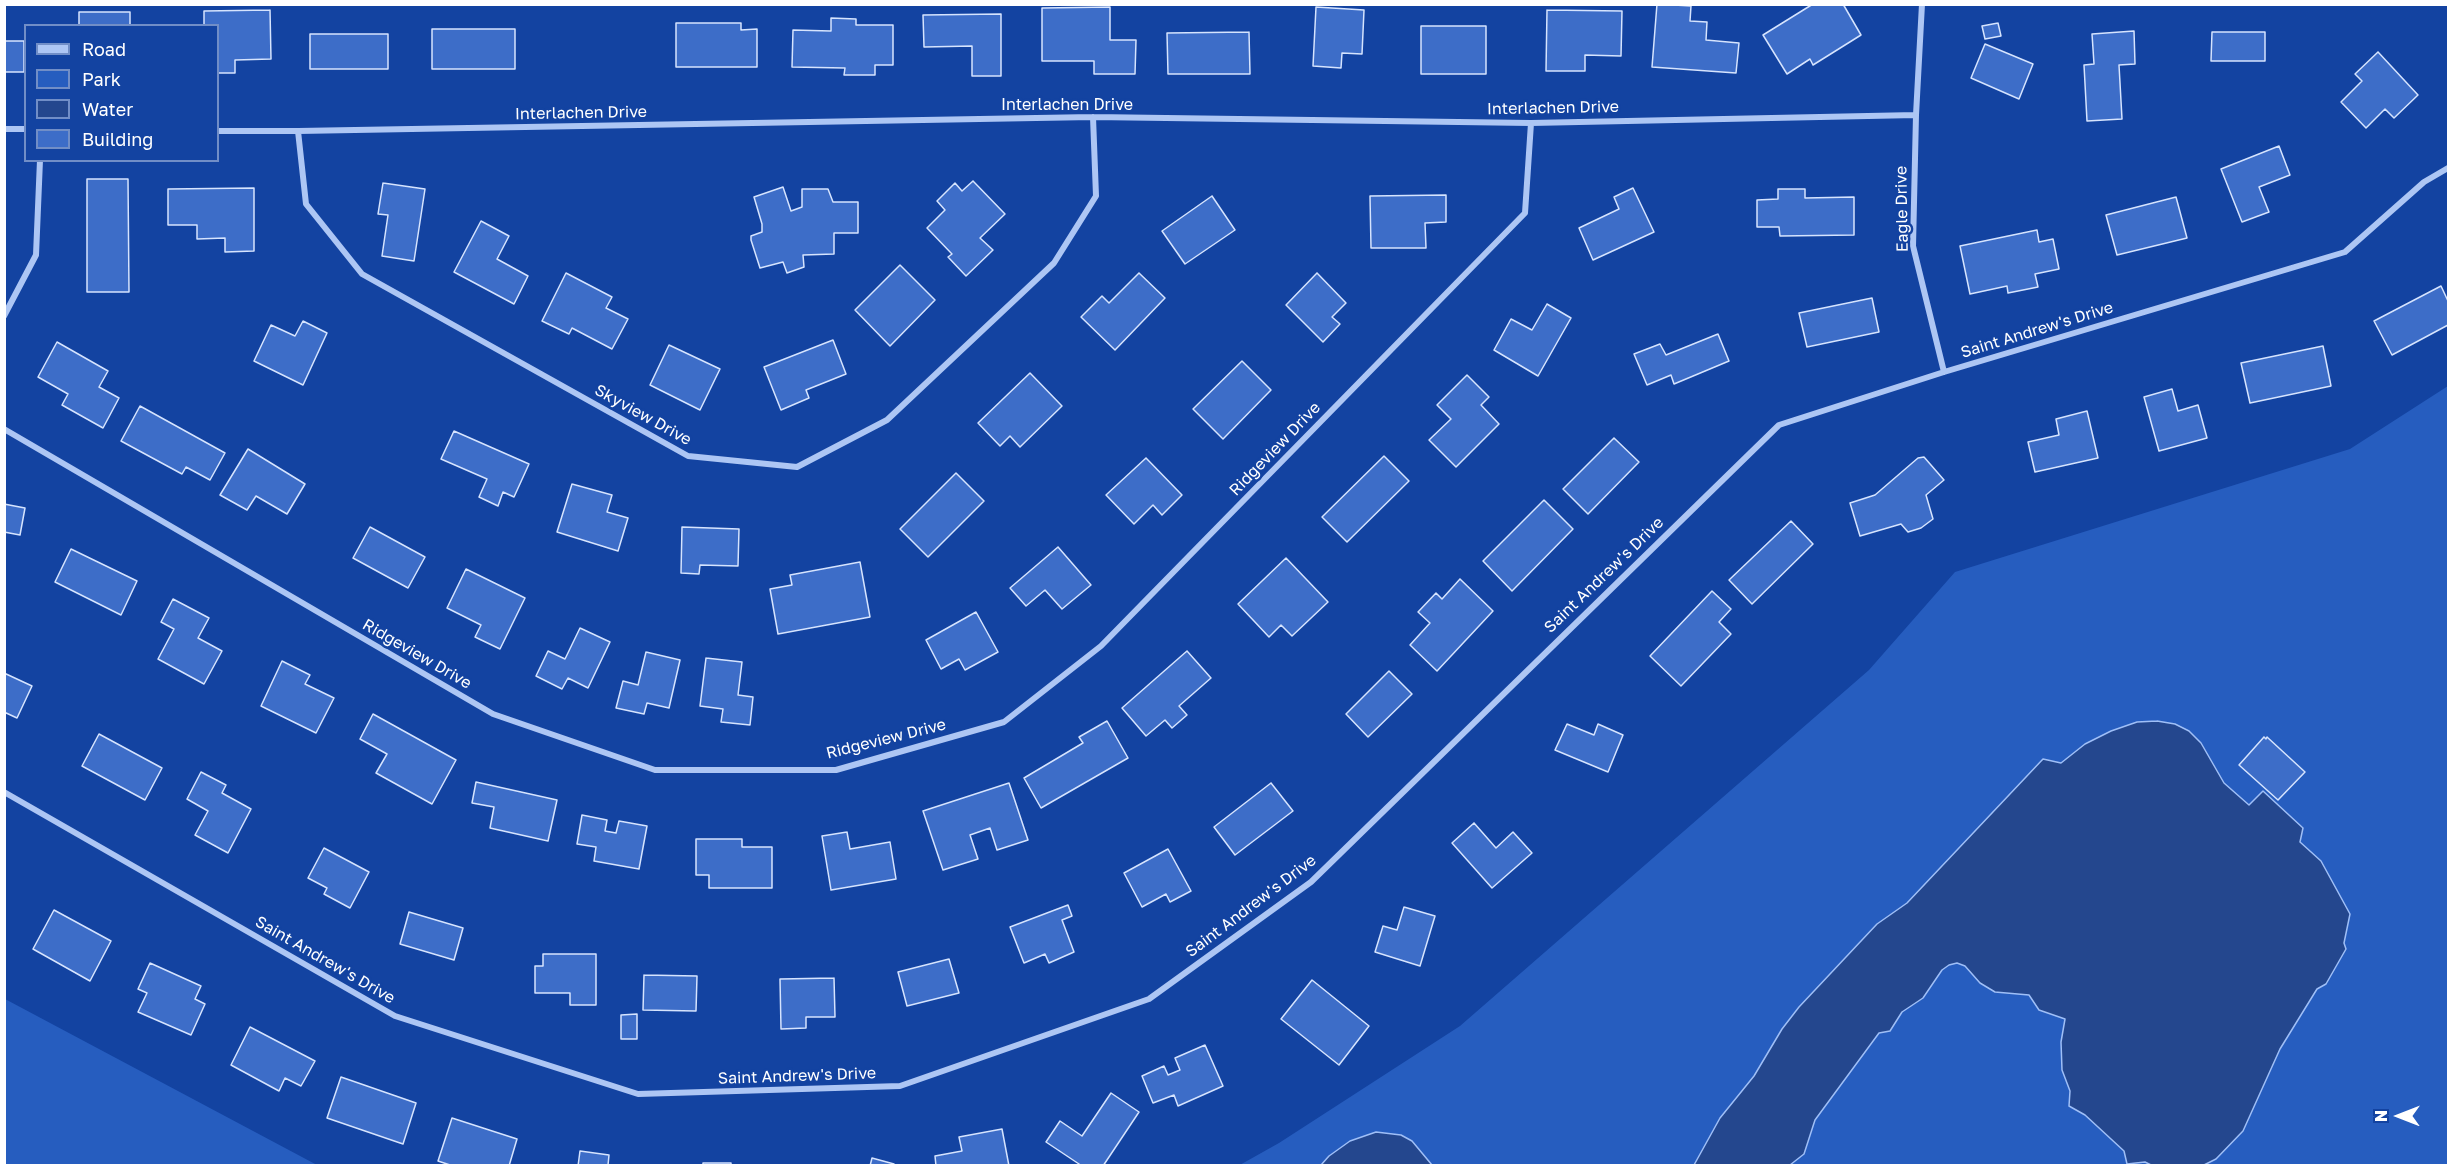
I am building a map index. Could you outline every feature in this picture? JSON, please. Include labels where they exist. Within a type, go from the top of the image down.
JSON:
[{"type":"street","name":"Eagle Drive","points":[[1922,4],[1916,115],[1913,246],[1944,372]]},
{"type":"street","name":"Interlachen Drive","points":[[219,130],[298,131],[1093,117],[1531,123],[1916,115]]},
{"type":"street","name":"Skyview Drive","points":[[298,131],[306,204],[362,274],[688,456],[797,467],[887,420],[1054,263],[1096,196],[1093,117]]},
{"type":"street","name":"Ridgeview Drive","points":[[4,429],[493,714],[655,770],[836,770],[1004,722],[1101,646],[1525,213],[1531,123]]},
{"type":"street","points":[[4,129],[24,129]]},
{"type":"street","points":[[4,316],[36,255],[40,162]]},
{"type":"street","name":"Saint Andrew's Drive","points":[[4,792],[385,1010],[406,1019],[638,1094],[900,1086],[1149,999],[1311,882],[1779,425],[1944,372],[2346,252],[2424,182],[2448,168]]},
{"type":"green space","points":[[2448,386],[2448,1165],[1238,1166],[1279,1143],[1460,1026],[1869,670],[1955,572],[2350,449]]},
{"type":"green space","points":[[5,999],[317,1165],[5,1165]]},
{"type":"water","points":[[2157,721],[2175,724],[2189,731],[2201,743],[2224,783],[2249,805],[2263,791],[2303,828],[2300,842],[2321,861],[2350,914],[2344,943],[2346,949],[2326,984],[2317,989],[2280,1049],[2243,1131],[2216,1159],[2204,1165],[2151,1165],[2145,1162],[2127,1164],[2124,1151],[2085,1115],[2069,1106],[2070,1091],[2062,1070],[2061,1042],[2065,1019],[2039,1010],[2029,995],[1995,992],[1980,983],[1965,966],[1957,963],[1942,970],[1923,998],[1902,1012],[1890,1031],[1879,1033],[1815,1120],[1804,1154],[1790,1165],[1694,1165],[1720,1118],[1754,1076],[1782,1029],[1799,1007],[1877,924],[1907,903],[2043,759],[2061,763],[2085,744],[2111,731],[2137,722]]},
{"type":"water","points":[[1376,1132],[1401,1135],[1412,1141],[1432,1165],[1321,1165],[1329,1156],[1350,1141]]},
{"type":"building","points":[[1657,4],[1691,6],[1690,21],[1707,22],[1706,40],[1739,43],[1736,73],[1652,67]]},
{"type":"building","points":[[1813,4],[1843,4],[1861,35],[1813,65],[1810,59],[1787,74],[1763,35]]},
{"type":"building","points":[[1110,7],[1110,40],[1136,40],[1135,74],[1094,74],[1094,61],[1042,61],[1042,8]]},
{"type":"building","points":[[1316,7],[1364,10],[1362,54],[1342,53],[1341,68],[1313,66]]},
{"type":"building","points":[[270,10],[271,59],[235,60],[235,73],[219,73],[219,24],[204,24],[204,11]]},
{"type":"building","points":[[1547,10],[1622,11],[1621,56],[1585,55],[1585,71],[1546,71]]},
{"type":"building","points":[[79,12],[130,12],[130,24],[79,24]]},
{"type":"building","points":[[1001,14],[1001,76],[972,76],[972,46],[924,47],[923,15]]},
{"type":"building","points":[[831,18],[856,19],[856,25],[893,25],[893,65],[875,65],[875,75],[844,75],[845,68],[792,67],[793,30],[831,31]]},
{"type":"building","points":[[676,23],[741,23],[741,30],[757,29],[757,67],[676,67]]},
{"type":"building","points":[[1998,23],[2001,36],[1985,39],[1982,26]]},
{"type":"building","points":[[1421,26],[1486,26],[1486,74],[1421,74]]},
{"type":"building","points":[[432,29],[515,29],[515,69],[432,69]]},
{"type":"building","points":[[2134,31],[2135,64],[2119,65],[2122,119],[2087,121],[2084,65],[2094,64],[2092,34]]},
{"type":"building","points":[[1249,32],[1250,74],[1168,74],[1167,33]]},
{"type":"building","points":[[2212,32],[2265,32],[2265,61],[2211,61]]},
{"type":"building","points":[[310,34],[388,34],[388,69],[310,69]]},
{"type":"building","points":[[4,41],[24,41],[24,72],[4,72]]},
{"type":"building","points":[[1985,44],[2033,64],[2019,99],[1971,78]]},
{"type":"building","points":[[2378,52],[2418,95],[2394,118],[2385,109],[2366,128],[2341,102],[2362,81],[2355,74]]},
{"type":"building","points":[[2279,146],[2290,175],[2259,187],[2269,212],[2242,222],[2221,169]]},
{"type":"building","points":[[87,179],[128,179],[129,292],[87,292]]},
{"type":"building","points":[[973,181],[1005,214],[980,238],[993,250],[966,276],[948,257],[952,254],[927,228],[945,210],[937,201],[955,183],[962,191]]},
{"type":"building","points":[[383,183],[425,189],[414,261],[382,256],[388,215],[378,214]]},
{"type":"building","points":[[783,187],[791,211],[802,207],[802,189],[828,189],[833,202],[858,202],[858,233],[834,233],[834,254],[803,255],[804,267],[787,273],[783,262],[760,268],[751,240],[751,236],[762,232],[754,197]]},
{"type":"building","points":[[254,188],[254,251],[225,252],[225,238],[197,239],[197,225],[168,225],[168,189]]},
{"type":"building","points":[[1633,188],[1654,232],[1593,260],[1579,228],[1619,209],[1614,197]]},
{"type":"building","points":[[1778,189],[1805,189],[1805,198],[1854,197],[1854,235],[1780,236],[1779,227],[1757,227],[1757,200],[1778,199]]},
{"type":"building","points":[[1446,195],[1446,222],[1425,223],[1426,248],[1371,248],[1370,196]]},
{"type":"building","points":[[1212,196],[1235,230],[1185,264],[1162,231]]},
{"type":"building","points":[[2176,197],[2187,238],[2117,255],[2106,215]]},
{"type":"building","points":[[481,221],[509,236],[497,259],[528,276],[514,304],[454,272]]},
{"type":"building","points":[[2037,230],[2039,242],[2053,239],[2059,269],[2035,274],[2038,287],[2008,293],[2007,286],[1970,294],[1960,246]]},
{"type":"building","points":[[900,265],[935,300],[890,346],[855,310]]},
{"type":"building","points":[[566,273],[612,297],[606,308],[628,319],[612,349],[572,328],[569,334],[542,321]]},
{"type":"building","points":[[1139,273],[1165,298],[1115,350],[1081,317],[1102,296],[1109,303]]},
{"type":"building","points":[[1317,273],[1346,303],[1332,317],[1340,324],[1323,342],[1286,305]]},
{"type":"building","points":[[2441,286],[2448,301],[2448,325],[2392,355],[2374,321]]},
{"type":"building","points":[[1872,298],[1879,332],[1807,347],[1799,313]]},
{"type":"building","points":[[1547,304],[1571,318],[1538,376],[1494,350],[1511,319],[1532,330]]},
{"type":"building","points":[[303,321],[327,333],[303,385],[254,361],[271,325],[295,336]]},
{"type":"building","points":[[1718,334],[1729,361],[1674,384],[1671,375],[1647,385],[1634,354],[1660,344],[1666,355]]},
{"type":"building","points":[[833,340],[846,374],[806,390],[809,398],[781,410],[764,367]]},
{"type":"building","points":[[57,342],[108,371],[99,387],[119,398],[103,428],[62,405],[68,394],[38,377]]},
{"type":"building","points":[[669,345],[720,369],[700,410],[650,385]]},
{"type":"building","points":[[2323,346],[2331,386],[2250,403],[2241,363]]},
{"type":"building","points":[[1242,361],[1271,390],[1223,439],[1193,409]]},
{"type":"building","points":[[1030,373],[1062,406],[1020,447],[1010,436],[1000,446],[978,423]]},
{"type":"building","points":[[1467,375],[1489,397],[1481,405],[1499,424],[1456,467],[1429,440],[1451,419],[1437,405]]},
{"type":"building","points":[[2172,389],[2178,411],[2198,405],[2207,438],[2159,451],[2144,397]]},
{"type":"building","points":[[140,406],[225,453],[210,480],[186,467],[182,474],[121,441]]},
{"type":"building","points":[[2087,411],[2098,458],[2035,472],[2028,442],[2059,435],[2056,419]]},
{"type":"building","points":[[454,431],[529,464],[514,497],[503,492],[498,506],[479,497],[487,479],[441,459]]},
{"type":"building","points":[[1614,438],[1639,462],[1588,514],[1563,489]]},
{"type":"building","points":[[248,449],[305,484],[287,514],[256,496],[247,510],[220,495]]},
{"type":"building","points":[[1384,456],[1409,481],[1347,542],[1322,517]]},
{"type":"building","points":[[1924,457],[1944,480],[1926,495],[1933,519],[1921,528],[1908,532],[1901,524],[1860,536],[1850,503],[1875,495],[1918,458]]},
{"type":"building","points":[[1146,458],[1182,495],[1162,515],[1153,505],[1134,524],[1106,495]]},
{"type":"building","points":[[956,473],[984,501],[928,557],[900,529]]},
{"type":"building","points":[[572,484],[612,495],[607,512],[628,518],[618,551],[557,532]]},
{"type":"building","points":[[1544,500],[1573,529],[1512,591],[1483,561]]},
{"type":"building","points":[[4,504],[25,508],[20,535],[4,532]]},
{"type":"building","points":[[1791,521],[1813,544],[1752,604],[1729,580]]},
{"type":"building","points":[[370,527],[425,557],[408,588],[353,558]]},
{"type":"building","points":[[682,527],[739,529],[738,566],[700,565],[699,574],[681,573]]},
{"type":"building","points":[[1058,547],[1091,585],[1062,609],[1045,590],[1026,606],[1010,588]]},
{"type":"building","points":[[71,549],[137,581],[121,615],[55,582]]},
{"type":"building","points":[[1286,558],[1328,602],[1292,636],[1281,625],[1269,637],[1238,604]]},
{"type":"building","points":[[860,562],[870,617],[778,634],[770,589],[792,585],[790,575]]},
{"type":"building","points":[[466,569],[525,598],[500,649],[475,637],[481,625],[447,608]]},
{"type":"building","points":[[1460,579],[1493,611],[1437,671],[1410,645],[1430,623],[1418,612],[1436,593],[1442,599]]},
{"type":"building","points":[[1712,591],[1731,609],[1719,622],[1731,634],[1681,686],[1650,656]]},
{"type":"building","points":[[173,599],[209,618],[198,638],[222,651],[204,684],[158,659],[174,629],[161,622]]},
{"type":"building","points":[[976,612],[998,652],[965,670],[959,659],[941,669],[926,640]]},
{"type":"building","points":[[580,628],[610,642],[588,688],[568,678],[562,689],[536,676],[548,651],[565,659]]},
{"type":"building","points":[[1187,651],[1211,678],[1179,706],[1187,715],[1172,728],[1165,720],[1146,736],[1122,708]]},
{"type":"building","points":[[646,652],[680,660],[669,708],[647,703],[644,714],[616,708],[623,681],[638,685]]},
{"type":"building","points":[[706,658],[742,662],[738,695],[753,697],[750,725],[721,722],[723,709],[700,706]]},
{"type":"building","points":[[282,661],[310,675],[305,684],[334,698],[316,733],[261,706]]},
{"type":"building","points":[[1389,671],[1412,694],[1368,737],[1346,714]]},
{"type":"building","points":[[4,673],[32,686],[17,718],[4,712]]},
{"type":"building","points":[[373,714],[456,760],[432,804],[376,773],[387,754],[360,739]]},
{"type":"building","points":[[1107,721],[1128,758],[1041,808],[1024,778],[1083,743],[1079,737]]},
{"type":"building","points":[[1567,724],[1594,735],[1598,724],[1623,735],[1608,772],[1555,750]]},
{"type":"building","points":[[99,734],[162,768],[145,800],[82,766]]},
{"type":"building","points":[[2264,737],[2266,739],[2267,737],[2305,772],[2278,800],[2239,765]]},
{"type":"building","points":[[201,772],[226,785],[222,793],[251,809],[228,853],[195,835],[208,811],[187,799]]},
{"type":"building","points":[[476,782],[557,800],[548,841],[490,828],[494,807],[472,803]]},
{"type":"building","points":[[1009,783],[1028,840],[997,850],[990,828],[970,835],[978,859],[943,870],[923,811]]},
{"type":"building","points":[[1271,783],[1293,811],[1235,855],[1214,827]]},
{"type":"building","points":[[582,815],[607,820],[605,831],[616,833],[619,821],[647,826],[639,869],[594,861],[596,847],[577,844]]},
{"type":"building","points":[[1474,823],[1496,848],[1513,832],[1532,853],[1492,888],[1452,843]]},
{"type":"building","points":[[847,832],[850,849],[890,842],[896,879],[831,890],[822,836]]},
{"type":"building","points":[[696,839],[742,839],[742,847],[772,847],[772,888],[709,888],[709,875],[696,875]]},
{"type":"building","points":[[324,848],[369,872],[350,908],[324,894],[327,888],[308,878]]},
{"type":"building","points":[[1168,849],[1191,891],[1170,902],[1166,894],[1142,907],[1124,873]]},
{"type":"building","points":[[1068,905],[1072,916],[1062,920],[1074,952],[1049,963],[1045,954],[1024,963],[1010,927]]},
{"type":"building","points":[[1404,907],[1435,916],[1420,966],[1375,952],[1383,926],[1397,930]]},
{"type":"building","points":[[54,910],[111,941],[90,981],[33,949]]},
{"type":"building","points":[[409,912],[463,928],[454,960],[400,944]]},
{"type":"building","points":[[543,954],[596,954],[596,1005],[570,1005],[570,993],[535,993],[535,966],[543,966]]},
{"type":"building","points":[[949,959],[959,993],[907,1006],[898,972]]},
{"type":"building","points":[[150,963],[201,986],[195,999],[205,1004],[191,1035],[138,1012],[147,993],[138,989]]},
{"type":"building","points":[[644,975],[697,976],[696,1011],[643,1010]]},
{"type":"building","points":[[834,978],[835,1017],[806,1017],[806,1028],[781,1029],[780,979]]},
{"type":"building","points":[[1312,980],[1369,1026],[1339,1065],[1281,1019]]},
{"type":"building","points":[[637,1014],[637,1039],[621,1039],[621,1015]]},
{"type":"building","points":[[250,1027],[315,1061],[301,1086],[285,1078],[279,1091],[231,1065]]},
{"type":"building","points":[[1205,1045],[1223,1086],[1178,1106],[1174,1095],[1153,1103],[1142,1076],[1164,1066],[1168,1075],[1180,1070],[1175,1058]]},
{"type":"building","points":[[341,1077],[416,1103],[403,1144],[327,1118]]},
{"type":"building","points":[[1111,1093],[1139,1112],[1103,1166],[1082,1166],[1046,1142],[1060,1121],[1082,1136]]},
{"type":"building","points":[[452,1118],[517,1139],[509,1166],[453,1166],[438,1161]]},
{"type":"building","points":[[1002,1129],[1009,1166],[936,1166],[935,1156],[962,1151],[959,1137]]},
{"type":"building","points":[[580,1151],[609,1155],[608,1165],[612,1166],[578,1166]]},
{"type":"building","points":[[872,1158],[894,1164],[894,1166],[870,1166]]},
{"type":"building","points":[[703,1163],[731,1163],[731,1166],[703,1166]]}]
